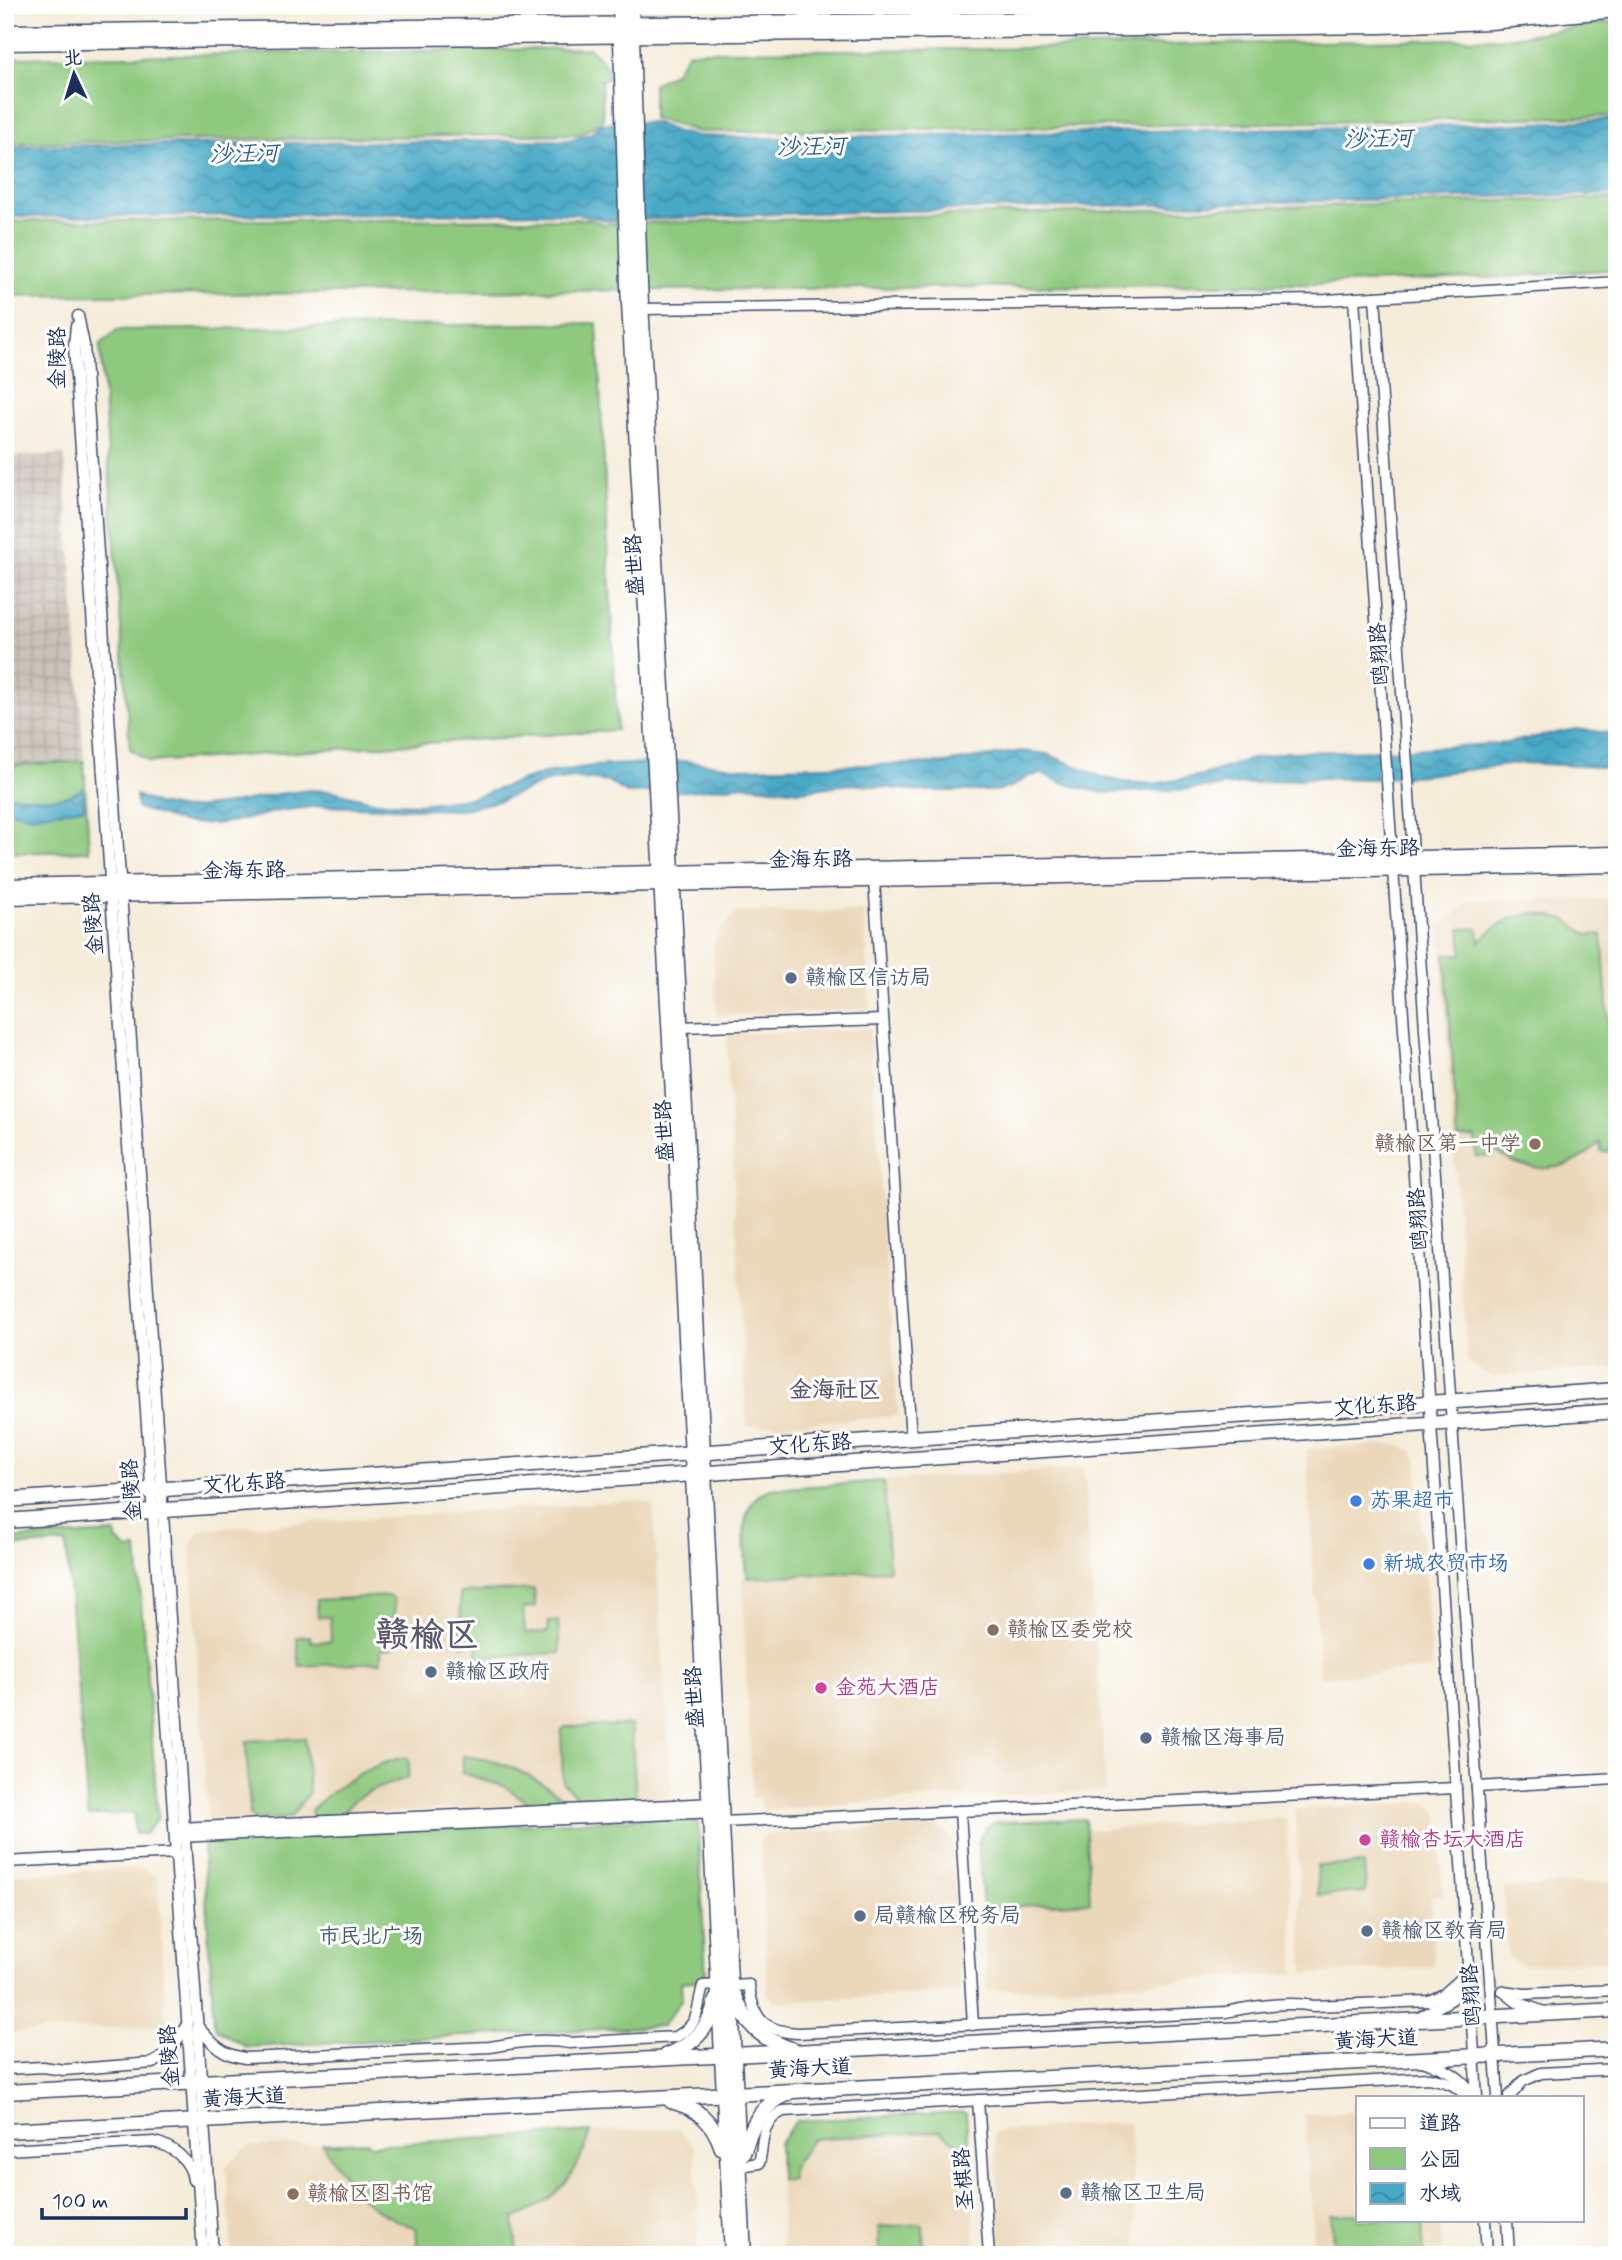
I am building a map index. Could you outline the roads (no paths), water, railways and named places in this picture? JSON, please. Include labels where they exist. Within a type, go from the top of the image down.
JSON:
[{"type":"main road","name":"盛世路","points":[[620,5],[626,29],[641,309],[667,878],[727,1984],[730,2094],[744,2255]]},
{"type":"main road","name":"盛世路","points":[[631,5],[626,29],[628,285],[667,878],[681,1027],[697,1453]]},
{"type":"main road","points":[[5,43],[1380,15],[1559,5]]},
{"type":"main road","points":[[5,32],[1381,26],[1490,22],[1617,10]]},
{"type":"main road","name":"金海东路","points":[[667,878],[874,880],[1393,864],[1617,854]]},
{"type":"main road","name":"金海东路","points":[[1414,863],[1617,865]]},
{"type":"main road","name":"金海东路","points":[[5,886],[116,889],[1393,864]]},
{"type":"main road","name":"金海东路","points":[[5,897],[116,889]]},
{"type":"main road","name":"文化东路","points":[[5,1500],[1617,1390]]},
{"type":"main road","name":"文化东路","points":[[5,1521],[1617,1411]]},
{"type":"main road","points":[[727,1984],[748,2023],[758,2034],[799,2052]]},
{"type":"main road","points":[[656,2059],[673,2053],[698,2038],[727,1984]]},
{"type":"main road","name":"黄海大道","points":[[5,2092],[1617,2010]]},
{"type":"main road","name":"黄海大道","points":[[5,2131],[1617,2049]]},
{"type":"main road","points":[[736,2165],[760,2112],[776,2099],[798,2090]]},
{"type":"main road","points":[[656,2098],[687,2105],[704,2116],[736,2165]]},
{"type":"main road","name":"盛世路","points":[[732,2255],[736,2165]]},
{"type":"street","points":[[641,309],[1354,298],[1617,282]]},
{"type":"street","name":"鸥翔路","points":[[1375,297],[1499,2096]]},
{"type":"street","name":"鸥翔路","points":[[1354,298],[1476,2096]]},
{"type":"street","name":"金陵路","points":[[116,889],[74,346],[78,316],[84,345],[116,889],[192,2025],[213,2255]]},
{"type":"street","points":[[874,880],[911,1438]]},
{"type":"street","points":[[681,1027],[883,1020]]},
{"type":"street","points":[[1477,1787],[1617,1779]]},
{"type":"street","points":[[179,1832],[717,1810],[960,1811],[1456,1788]]},
{"type":"street","points":[[960,1811],[973,2025]]},
{"type":"street","name":"金陵路","points":[[179,1832],[176,1853],[192,2025]]},
{"type":"street","points":[[5,1862],[176,1853]]},
{"type":"street","points":[[1413,2021],[1452,1999],[1465,1975],[1467,1959]]},
{"type":"street","points":[[1489,1965],[1503,1991],[1517,2002],[1550,2014]]},
{"type":"street","points":[[5,2069],[43,2067],[64,2070],[153,2063],[170,2052],[192,2025],[228,2055],[245,2058],[490,2047],[557,2040],[569,2043],[676,2037],[695,2022],[703,1986],[727,1984],[749,1985],[756,2012],[762,2022],[777,2032],[798,2033],[1226,2012],[1252,2007],[1303,2004],[1314,2006],[1429,2001],[1444,1994],[1465,1975]]},
{"type":"street","points":[[1503,1991],[1525,1994],[1617,1990]]},
{"type":"street","points":[[973,2025],[1000,2042]]},
{"type":"street","points":[[950,2044],[973,2025]]},
{"type":"street","points":[[1414,2059],[1442,2067],[1467,2086],[1475,2096]]},
{"type":"street","points":[[1510,2096],[1523,2081],[1541,2073],[1617,2069]]},
{"type":"street","points":[[736,2165],[759,2163],[764,2132],[774,2117],[783,2110],[1054,2096],[1069,2098],[1429,2078],[1448,2082],[1465,2096]]},
{"type":"street","points":[[979,2100],[996,2080]]},
{"type":"street","points":[[959,2082],[979,2100]]},
{"type":"street","name":"圣棋路","points":[[979,2100],[989,2255]]},
{"type":"street","name":"金陵路","points":[[199,2121],[200,2255]]},
{"type":"street","points":[[5,2150],[154,2142],[166,2145],[177,2153],[192,2174],[200,2255]]},
{"type":"street","points":[[1485,2222],[1488,2255]]},
{"type":"street","points":[[1507,2222],[1509,2255]]},
{"type":"water","name":"沙汪河","points":[[1617,119],[1617,194],[777,214],[610,221],[578,214],[542,213],[5,217],[5,146],[568,140],[592,133],[601,124],[653,122],[677,132],[698,136],[766,138],[1515,124]]},
{"type":"water","points":[[1576,729],[1617,734],[1617,768],[1524,763],[1371,779],[1310,778],[1192,789],[1103,793],[1062,783],[1043,774],[1029,776],[1011,787],[997,791],[920,791],[850,784],[801,791],[744,785],[689,791],[627,793],[609,782],[574,778],[546,782],[500,801],[458,810],[320,806],[278,811],[214,824],[185,823],[137,808],[136,795],[157,804],[185,809],[311,790],[333,791],[377,802],[419,804],[475,797],[544,773],[593,766],[686,761],[742,768],[945,763],[1022,751],[1047,754],[1105,778],[1154,784],[1203,775],[1251,759],[1286,752],[1396,750],[1506,743]]},
{"type":"water","points":[[83,788],[84,808],[31,816],[5,810],[5,795],[55,798],[65,797]]},
{"type":"place","name":"赣榆区信访局","points":[[791,978]]},
{"type":"place","name":"赣榆区第一中学","points":[[1535,1144]]},
{"type":"place","name":"苏果超市","points":[[1356,1501]]},
{"type":"place","name":"新城农贸市场","points":[[1369,1564]]},
{"type":"place","name":"赣榆区委党校","points":[[993,1630]]},
{"type":"place","name":"赣榆区政府","points":[[431,1672]]},
{"type":"place","name":"金苑大酒店","points":[[821,1688]]},
{"type":"place","name":"赣榆区海事局","points":[[1146,1738]]},
{"type":"place","name":"赣榆杏坛大酒店","points":[[1365,1840]]},
{"type":"place","name":"局赣榆区税务局","points":[[860,1916]]},
{"type":"place","name":"赣榆区教育局","points":[[1367,1931]]},
{"type":"place","name":"赣榆区卫生局","points":[[1066,2193]]},
{"type":"place","name":"赣榆区图书馆","points":[[293,2194]]},
{"type":"district","name":"金海社区","points":[[835,1391]]},
{"type":"district","name":"赣榆区","points":[[427,1636]]},
{"type":"park label","name":"市民北广场","points":[[371,1937]]}]
